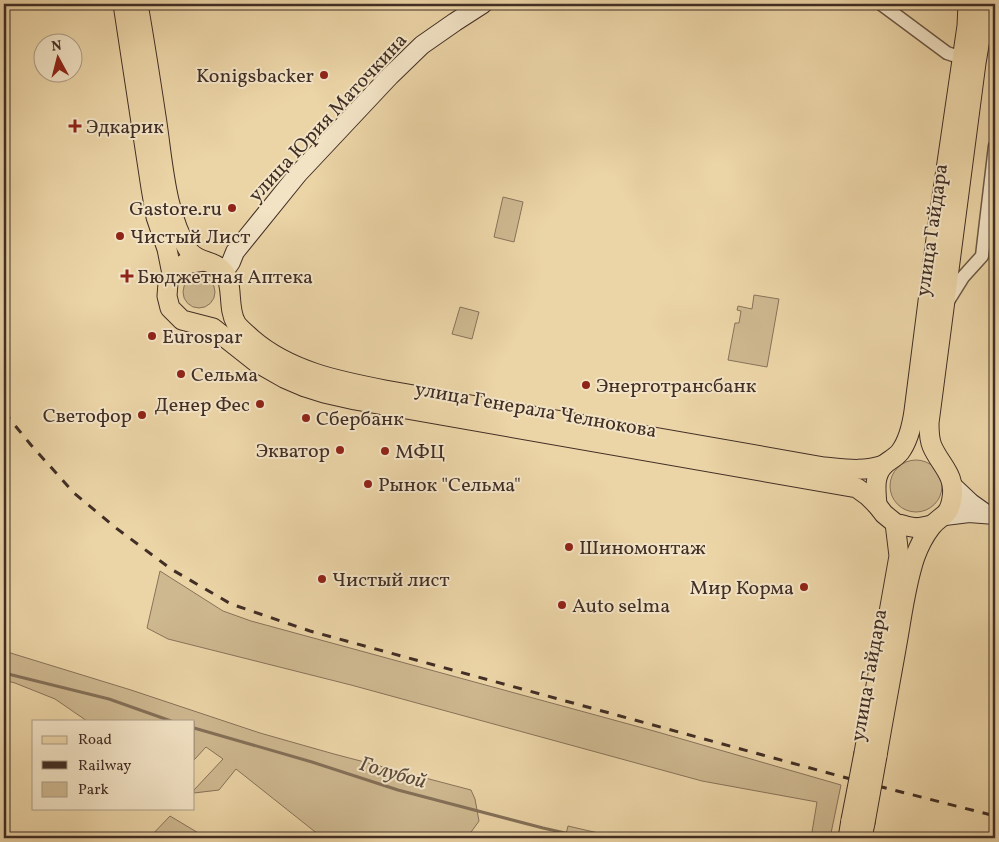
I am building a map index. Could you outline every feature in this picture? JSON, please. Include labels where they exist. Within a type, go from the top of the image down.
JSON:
[{"type":"main road","name":"улица Генерала Челнокова","points":[[123,4],[150,188],[172,274],[168,282],[167,296],[170,308],[182,320],[213,328],[256,362],[305,388],[355,400],[450,409],[824,467],[859,470],[884,465]]},
{"type":"main road","points":[[138,4],[170,205],[178,231],[191,254],[214,265]]},
{"type":"main road","name":"улица Гайдара","points":[[884,465],[899,454],[911,430],[968,4]]},
{"type":"main road","name":"улица Гайдара","points":[[870,754],[914,559],[922,539],[950,508],[953,486],[950,477],[931,444],[929,423],[976,63],[986,4]]},
{"type":"main road","points":[[172,274],[184,264],[214,265]]},
{"type":"main road","name":"улица Генерала Челнокова","points":[[214,265],[228,281],[232,316],[237,324],[255,341],[287,361],[318,374],[450,409],[857,488],[877,505]]},
{"type":"main road","points":[[198,324],[211,321],[225,311],[230,294]]},
{"type":"main road","points":[[899,454],[915,451],[927,454],[940,461]]},
{"type":"main road","points":[[884,465],[878,474],[875,489],[877,505],[884,514],[895,522],[917,528],[939,520]]},
{"type":"main road","name":"улица Гайдара","points":[[856,830],[870,754],[899,556],[895,522]]},
{"type":"street","name":"улица Юрия Маточкина","points":[[214,265],[231,262],[234,252],[298,174],[390,76],[422,46],[483,4]]},
{"type":"street","points":[[880,4],[947,53],[962,56]]},
{"type":"street","points":[[943,310],[963,277],[982,256],[995,146]]},
{"type":"street","points":[[953,486],[971,502],[990,514]]},
{"type":"street","points":[[939,520],[969,513],[990,514]]},
{"type":"green space","points":[[503,197],[523,202],[514,242],[494,237]]},
{"type":"green space","points":[[199,276],[210,281],[215,292],[210,303],[199,308],[188,303],[183,292],[188,281]]},
{"type":"green space","points":[[754,295],[779,299],[767,367],[728,360],[735,323],[739,323],[741,311],[737,310],[738,306],[752,309]]},
{"type":"green space","points":[[460,307],[479,312],[472,339],[452,334]]},
{"type":"green space","points":[[916,460],[926,462],[934,468],[940,476],[942,486],[940,496],[934,504],[926,510],[916,512],[906,510],[898,504],[892,496],[890,486],[892,476],[898,468],[906,462]]},
{"type":"green space","points":[[160,571],[223,611],[251,621],[654,731],[841,785],[830,838],[811,838],[817,802],[702,781],[351,685],[168,639],[147,628]]},
{"type":"green space","points":[[4,651],[131,690],[260,733],[471,790],[475,799],[479,821],[469,835],[482,838],[325,838],[236,769],[219,790],[195,793],[195,789],[223,759],[206,747],[195,759],[195,720],[86,720],[55,699],[4,680]]},
{"type":"green space","points":[[170,816],[200,834],[202,838],[149,838]]},
{"type":"green space","points":[[568,826],[620,838],[565,838]]},
{"type":"waterway","name":"Голубой","points":[[4,673],[109,699],[168,720]]},
{"type":"waterway","name":"Голубой","points":[[195,728],[312,762],[398,790],[587,838]]},
{"type":"railway","points":[[4,412],[74,493],[116,528],[171,569],[231,604],[310,631],[843,777],[995,816]]},
{"type":"place","name":"Konigsbacker","points":[[324,75]]},
{"type":"place","name":"Эдкарик","points":[[75,126]]},
{"type":"place","name":"Gastore.ru","points":[[232,208]]},
{"type":"place","name":"Чистый Лист","points":[[120,236]]},
{"type":"place","name":"Бюджетная Аптека","points":[[127,276]]},
{"type":"place","name":"Eurospar","points":[[152,336]]},
{"type":"place","name":"Сельма","points":[[181,374]]},
{"type":"place","name":"Энерготрансбанк","points":[[586,385]]},
{"type":"place","name":"Денер Фес","points":[[260,404]]},
{"type":"place","name":"Светофор","points":[[142,415]]},
{"type":"place","name":"Сбербанк","points":[[306,418]]},
{"type":"place","name":"Экватор","points":[[340,450]]},
{"type":"place","name":"МФЦ","points":[[385,451]]},
{"type":"place","name":"Рынок \"Сельма\"","points":[[368,484]]},
{"type":"place","name":"Шиномонтаж","points":[[569,547]]},
{"type":"place","name":"Чистый лист","points":[[322,579]]},
{"type":"place","name":"Мир Корма","points":[[804,587]]},
{"type":"place","name":"Auto selma","points":[[562,605]]}]
